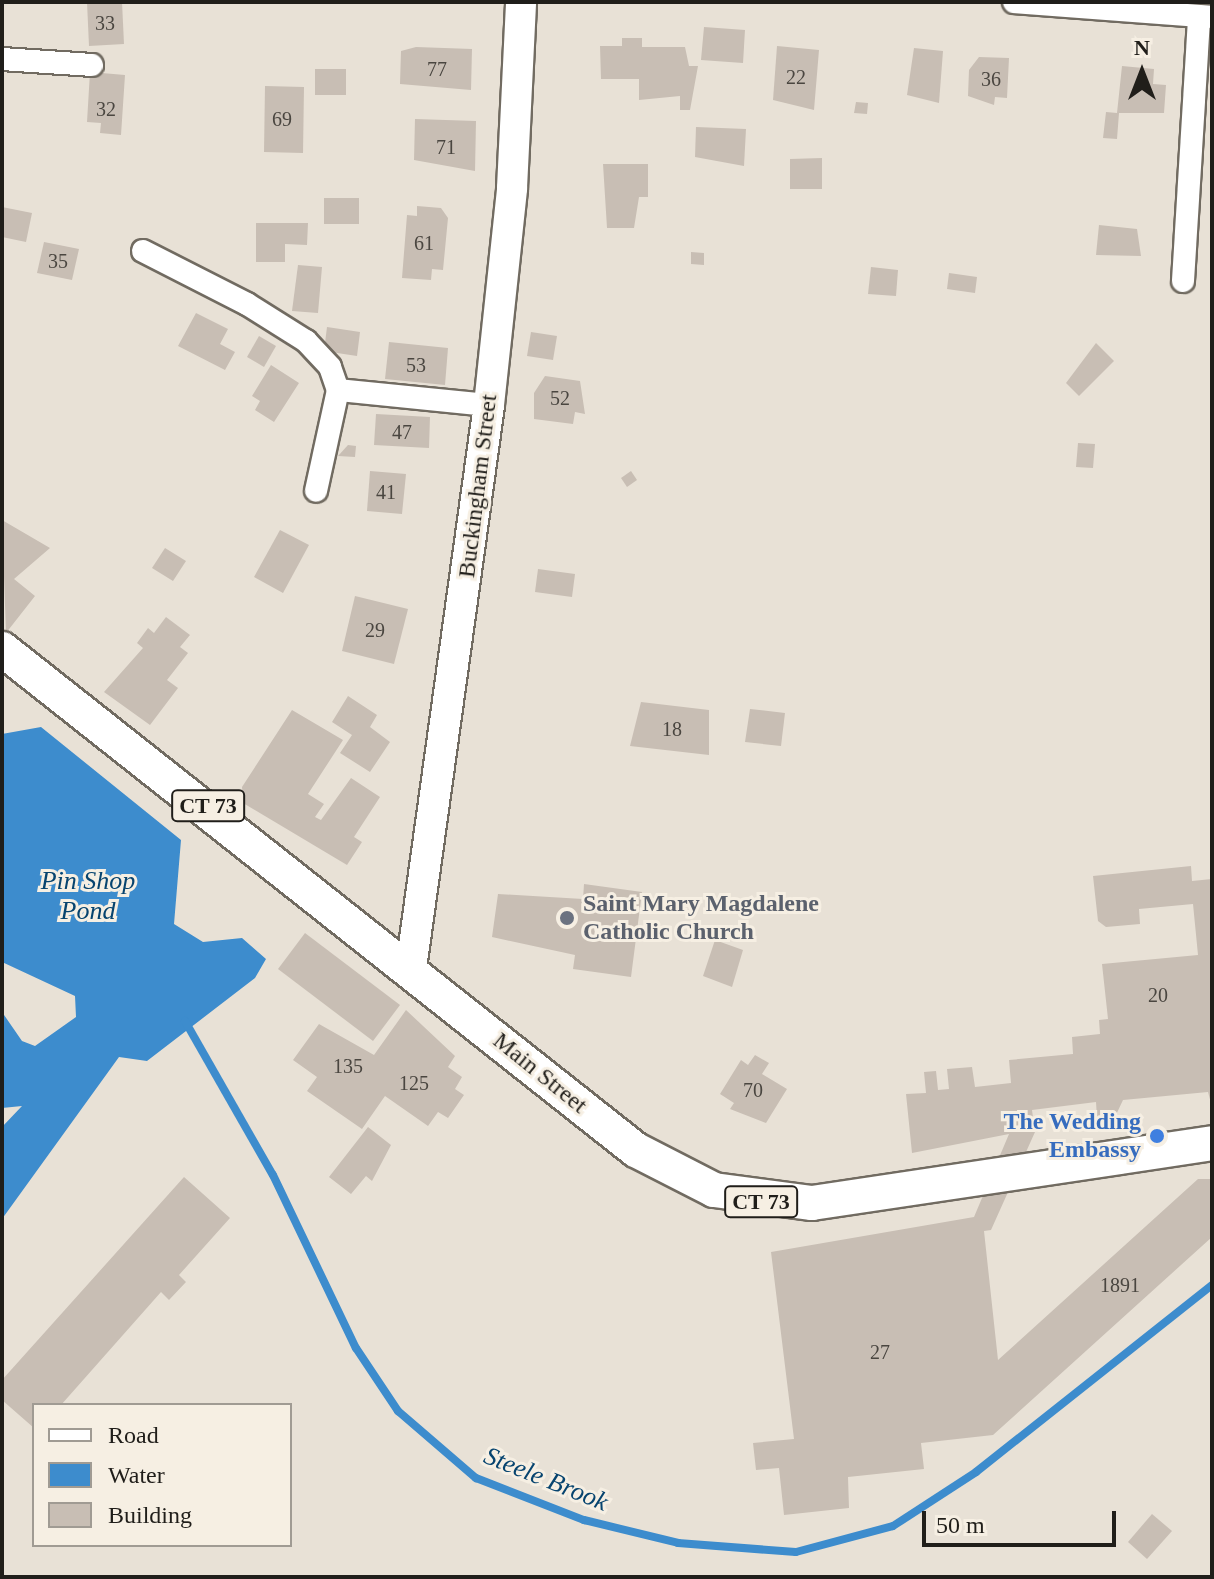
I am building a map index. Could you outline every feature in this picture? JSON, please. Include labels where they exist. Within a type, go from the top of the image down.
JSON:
[{"type":"main road","name":"Buckingham Street","points":[[411,968],[489,405],[512,188],[521,2]]},
{"type":"main road","name":"Main Street","points":[[2,649],[411,968],[636,1150],[740,1199],[843,1200],[1197,1144]]},
{"type":"street","points":[[1014,2],[1206,16],[1183,281]]},
{"type":"street","points":[[2,59],[92,65]]},
{"type":"street","points":[[143,251],[306,341],[330,367],[338,390],[316,491]]},
{"type":"street","points":[[338,390],[489,405]]},
{"type":"water","name":"Pin Shop Pond","points":[[41,727],[181,840],[174,924],[203,942],[242,938],[266,959],[255,978],[147,1061],[119,1057],[2,1219],[2,1127],[22,1106],[2,1108],[2,1012],[22,1041],[35,1046],[76,1017],[75,996],[2,962],[2,734]]},
{"type":"building","points":[[87,2],[122,2],[124,44],[89,46]]},
{"type":"building","points":[[704,27],[745,30],[743,63],[701,60]]},
{"type":"building","points":[[622,38],[642,38],[642,47],[685,47],[689,66],[698,66],[690,110],[680,110],[680,96],[639,100],[639,79],[601,79],[600,46],[622,46]]},
{"type":"building","points":[[777,46],[819,50],[814,110],[773,100]]},
{"type":"building","points":[[416,47],[472,49],[471,90],[400,84],[401,51]]},
{"type":"building","points":[[914,48],[943,51],[939,103],[907,95]]},
{"type":"building","points":[[979,57],[1009,58],[1007,98],[995,97],[994,105],[968,96],[969,70]]},
{"type":"building","points":[[1122,66],[1154,69],[1153,84],[1166,85],[1164,113],[1119,113],[1117,139],[1103,138],[1106,112],[1117,113]]},
{"type":"building","points":[[315,69],[346,69],[346,95],[315,95]]},
{"type":"building","points":[[90,72],[125,75],[121,135],[100,133],[101,123],[87,122]]},
{"type":"building","points":[[265,86],[304,87],[303,153],[264,152]]},
{"type":"building","points":[[856,102],[868,103],[867,114],[854,113]]},
{"type":"building","points":[[415,119],[476,121],[475,171],[414,160]]},
{"type":"building","points":[[696,127],[746,129],[744,166],[695,157]]},
{"type":"building","points":[[822,158],[822,189],[790,189],[790,159]]},
{"type":"building","points":[[603,164],[648,164],[648,197],[639,197],[634,228],[607,228]]},
{"type":"building","points":[[324,198],[359,198],[359,224],[324,224]]},
{"type":"building","points":[[417,206],[441,208],[448,218],[443,270],[432,269],[431,280],[402,278],[407,215],[417,216]]},
{"type":"building","points":[[2,207],[32,213],[26,242],[2,237]]},
{"type":"building","points":[[256,223],[308,223],[307,245],[285,244],[285,262],[256,262]]},
{"type":"building","points":[[1099,225],[1137,229],[1141,256],[1096,255]]},
{"type":"building","points":[[44,242],[79,249],[72,280],[37,273]]},
{"type":"building","points":[[691,252],[704,253],[704,265],[691,264]]},
{"type":"building","points":[[298,265],[322,267],[318,313],[292,311]]},
{"type":"building","points":[[871,267],[898,270],[896,296],[868,294]]},
{"type":"building","points":[[949,273],[977,277],[975,293],[947,289]]},
{"type":"building","points":[[196,313],[228,329],[220,344],[235,352],[225,370],[178,346]]},
{"type":"building","points":[[327,327],[360,332],[357,356],[324,351]]},
{"type":"building","points":[[531,332],[557,336],[553,360],[527,356]]},
{"type":"building","points":[[259,336],[276,346],[264,367],[247,357]]},
{"type":"building","points":[[389,342],[448,348],[445,385],[385,379]]},
{"type":"building","points":[[1096,343],[1114,361],[1079,396],[1066,383]]},
{"type":"building","points":[[271,365],[299,383],[274,422],[255,410],[260,401],[252,396]]},
{"type":"building","points":[[545,376],[580,381],[585,414],[575,412],[573,424],[534,419],[534,393]]},
{"type":"building","points":[[376,414],[430,417],[429,448],[374,445]]},
{"type":"building","points":[[1078,443],[1095,444],[1093,468],[1076,467]]},
{"type":"building","points":[[348,445],[356,446],[355,457],[338,456]]},
{"type":"building","points":[[370,471],[406,474],[402,514],[367,511]]},
{"type":"building","points":[[631,471],[637,480],[627,487],[621,478]]},
{"type":"building","points":[[2,520],[50,548],[14,579],[35,596],[6,633]]},
{"type":"building","points":[[280,530],[309,545],[283,593],[254,577]]},
{"type":"building","points":[[165,548],[186,561],[173,581],[152,568]]},
{"type":"building","points":[[538,569],[575,574],[572,597],[535,592]]},
{"type":"building","points":[[355,596],[408,609],[394,664],[342,651]]},
{"type":"building","points":[[166,617],[190,635],[180,647],[188,653],[167,680],[178,688],[150,725],[104,692],[143,648],[137,643],[148,628],[154,633]]},
{"type":"building","points":[[348,696],[377,715],[370,727],[390,742],[370,772],[340,753],[352,735],[332,722]]},
{"type":"building","points":[[641,702],[709,710],[709,755],[630,746]]},
{"type":"building","points":[[750,709],[785,713],[781,746],[745,742]]},
{"type":"building","points":[[292,710],[343,740],[308,794],[324,804],[315,817],[321,820],[351,778],[380,797],[354,837],[362,842],[347,865],[243,803],[242,787]]},
{"type":"building","points":[[1191,866],[1192,881],[1212,879],[1212,1107],[1208,1092],[1123,1100],[1115,1117],[1097,1118],[1096,1102],[1032,1110],[1035,1132],[991,1230],[984,1231],[998,1360],[1198,1179],[1212,1179],[1212,1237],[993,1435],[921,1443],[924,1469],[848,1477],[849,1508],[784,1515],[779,1468],[756,1470],[753,1443],[794,1439],[771,1252],[974,1217],[1009,1134],[912,1153],[906,1094],[926,1093],[924,1072],[936,1071],[938,1090],[949,1089],[947,1069],[972,1067],[975,1087],[1011,1083],[1009,1060],[1073,1054],[1072,1037],[1100,1034],[1099,1020],[1108,1019],[1102,964],[1198,955],[1193,904],[1139,909],[1140,924],[1106,927],[1098,921],[1093,876]]},
{"type":"building","name":"Saint Mary Magdalene Catholic Church","points":[[584,884],[642,892],[631,977],[573,969],[575,955],[492,937],[498,894],[583,899]]},
{"type":"building","points":[[305,933],[400,1005],[373,1041],[278,969]]},
{"type":"building","points":[[715,940],[743,950],[732,987],[703,976]]},
{"type":"building","points":[[406,1010],[455,1056],[448,1067],[462,1077],[455,1089],[464,1095],[448,1118],[438,1112],[428,1126],[385,1096],[362,1129],[307,1091],[317,1077],[293,1060],[319,1024],[374,1055]]},
{"type":"building","points":[[755,1055],[769,1063],[762,1074],[787,1089],[766,1123],[730,1109],[734,1103],[720,1094],[741,1060],[748,1065]]},
{"type":"building","points":[[368,1127],[391,1145],[372,1181],[366,1176],[351,1194],[329,1177]]},
{"type":"building","points":[[184,1177],[230,1218],[179,1275],[186,1282],[169,1300],[161,1292],[63,1403],[32,1403],[32,1426],[2,1400],[2,1380]]},
{"type":"building","points":[[1152,1514],[1172,1531],[1147,1559],[1128,1542]]},
{"type":"waterway","name":"Steele Brook","points":[[185,1021],[273,1175],[356,1348],[398,1411],[476,1478],[584,1520],[678,1543],[796,1552],[893,1526],[976,1472],[1212,1285]]},
{"type":"place","name":"Saint Mary Magdalene Catholic Church","points":[[567,918]]},
{"type":"place","name":"The Wedding Embassy","points":[[1157,1136]]}]
